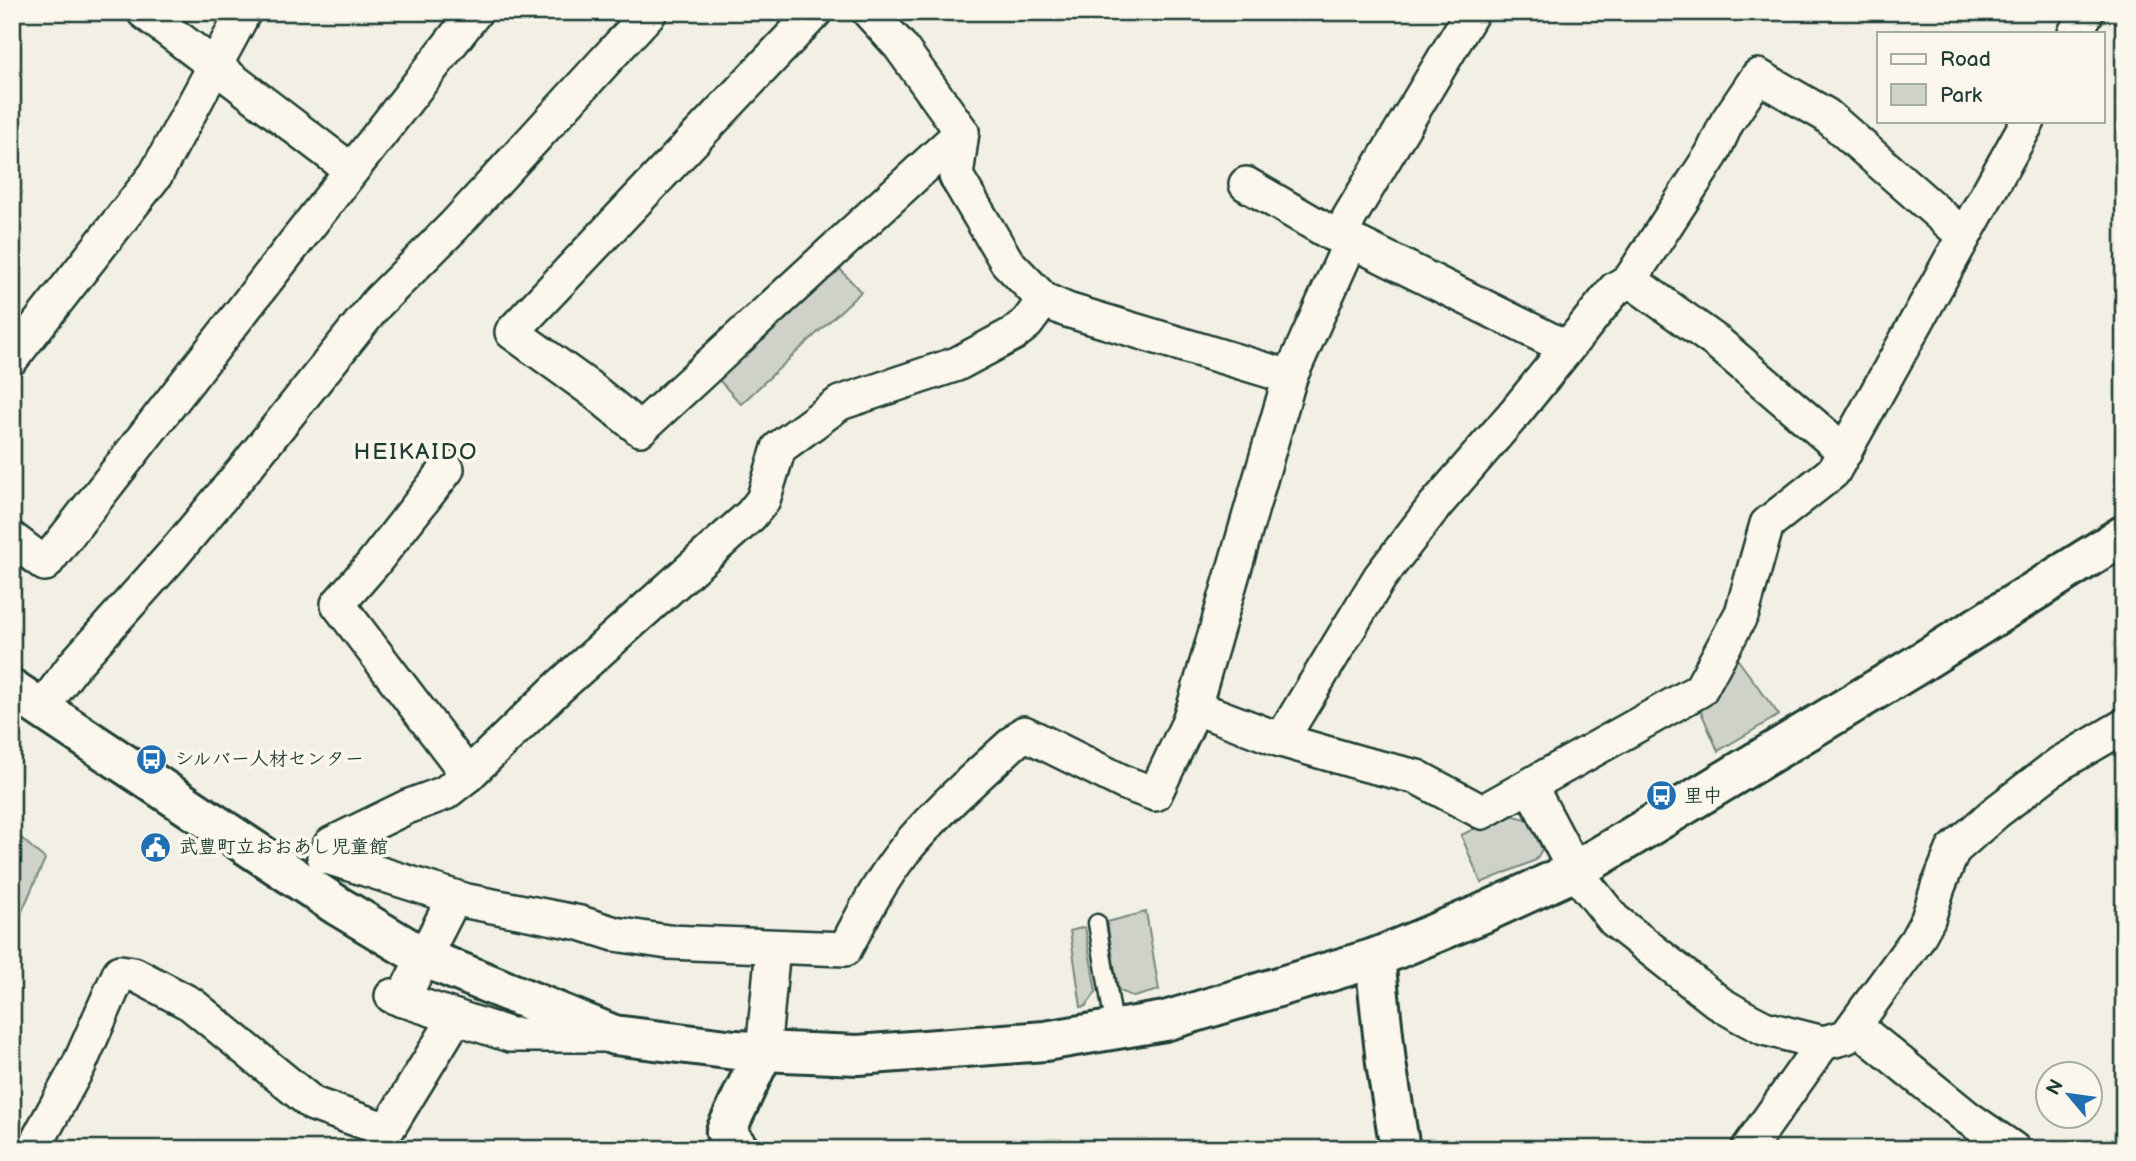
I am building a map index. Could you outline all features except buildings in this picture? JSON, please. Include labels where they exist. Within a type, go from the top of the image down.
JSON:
[{"type":"street","points":[[144,12],[351,170]]},
{"type":"street","points":[[12,358],[156,174],[244,12]]},
{"type":"street","points":[[12,539],[45,564],[475,12]]},
{"type":"street","points":[[614,1035],[423,957],[338,906],[27,698],[74,665],[242,472],[377,303],[454,226],[650,12]]},
{"type":"street","points":[[815,12],[512,332],[591,389],[640,429],[962,132]]},
{"type":"street","points":[[869,12],[900,47],[962,132],[956,176],[1007,262],[1044,300],[1120,327],[1290,376]]},
{"type":"street","points":[[1044,300],[1027,323],[1013,334],[957,363],[840,403],[779,448],[763,500],[751,515],[559,687],[468,775],[445,793],[407,807],[331,844],[324,856],[454,898],[580,923],[615,934],[668,942],[845,949],[874,893],[904,851],[951,801],[1024,733],[1125,783],[1155,794],[1194,707],[1290,376],[1347,239],[1349,218],[1472,12]]},
{"type":"street","points":[[2076,32],[2087,12]]},
{"type":"street","points":[[1281,740],[1380,577],[1433,508],[1514,414],[1615,289],[1630,280],[1712,154],[1727,122],[1758,76],[1826,115],[1964,236]]},
{"type":"street","points":[[1194,707],[1281,740],[1417,777],[1482,812],[1700,690],[1742,614],[1767,524],[1833,472],[2027,122]]},
{"type":"street","points":[[1246,184],[1347,239],[1567,348]]},
{"type":"street","points":[[1630,280],[1718,343],[1845,452]]},
{"type":"street","points":[[447,469],[338,604],[468,775]]},
{"type":"street","points":[[454,898],[423,957],[397,998],[510,1035],[614,1035],[763,1052],[858,1055],[1045,1041],[1165,1021],[1375,958],[1575,871],[1903,673],[2124,535]]},
{"type":"street","points":[[1530,786],[1575,871],[1615,920],[1719,1003],[1764,1028],[1823,1043],[1846,1037],[1916,941],[1928,919],[1953,850],[1995,813],[2059,764],[2124,726]]},
{"type":"street","points":[[727,1143],[763,1052],[773,947]]},
{"type":"street","points":[[1375,958],[1386,1063],[1400,1149]]},
{"type":"street","points":[[33,1149],[79,1065],[120,972],[134,975],[191,1004],[313,1104],[387,1130],[456,1017]]},
{"type":"street","points":[[1855,1026],[1968,1118],[2012,1149]]},
{"type":"street","points":[[1748,1149],[1823,1043]]},
{"type":"lane","points":[[1097,923],[1115,1031]]},
{"type":"green space","points":[[839,268],[861,292],[741,404],[719,380]]},
{"type":"green space","points":[[1735,656],[1779,715],[1718,751],[1698,705]]},
{"type":"green space","points":[[1506,814],[1527,819],[1542,849],[1536,860],[1481,883],[1461,835]]},
{"type":"green space","points":[[12,830],[45,859],[12,934]]},
{"type":"green space","points":[[1146,912],[1159,990],[1134,997],[1118,990],[1107,922]]},
{"type":"green space","points":[[1085,927],[1096,992],[1086,1006],[1081,1007],[1070,931]]},
{"type":"place","name":"シルバー人材センター","points":[[152,759]]},
{"type":"place","name":"里中","points":[[1661,796]]},
{"type":"place","name":"武豊町立おおあし児童館","points":[[156,847]]},
{"type":"district","name":"HEIKAIDO","points":[[416,452]]}]
